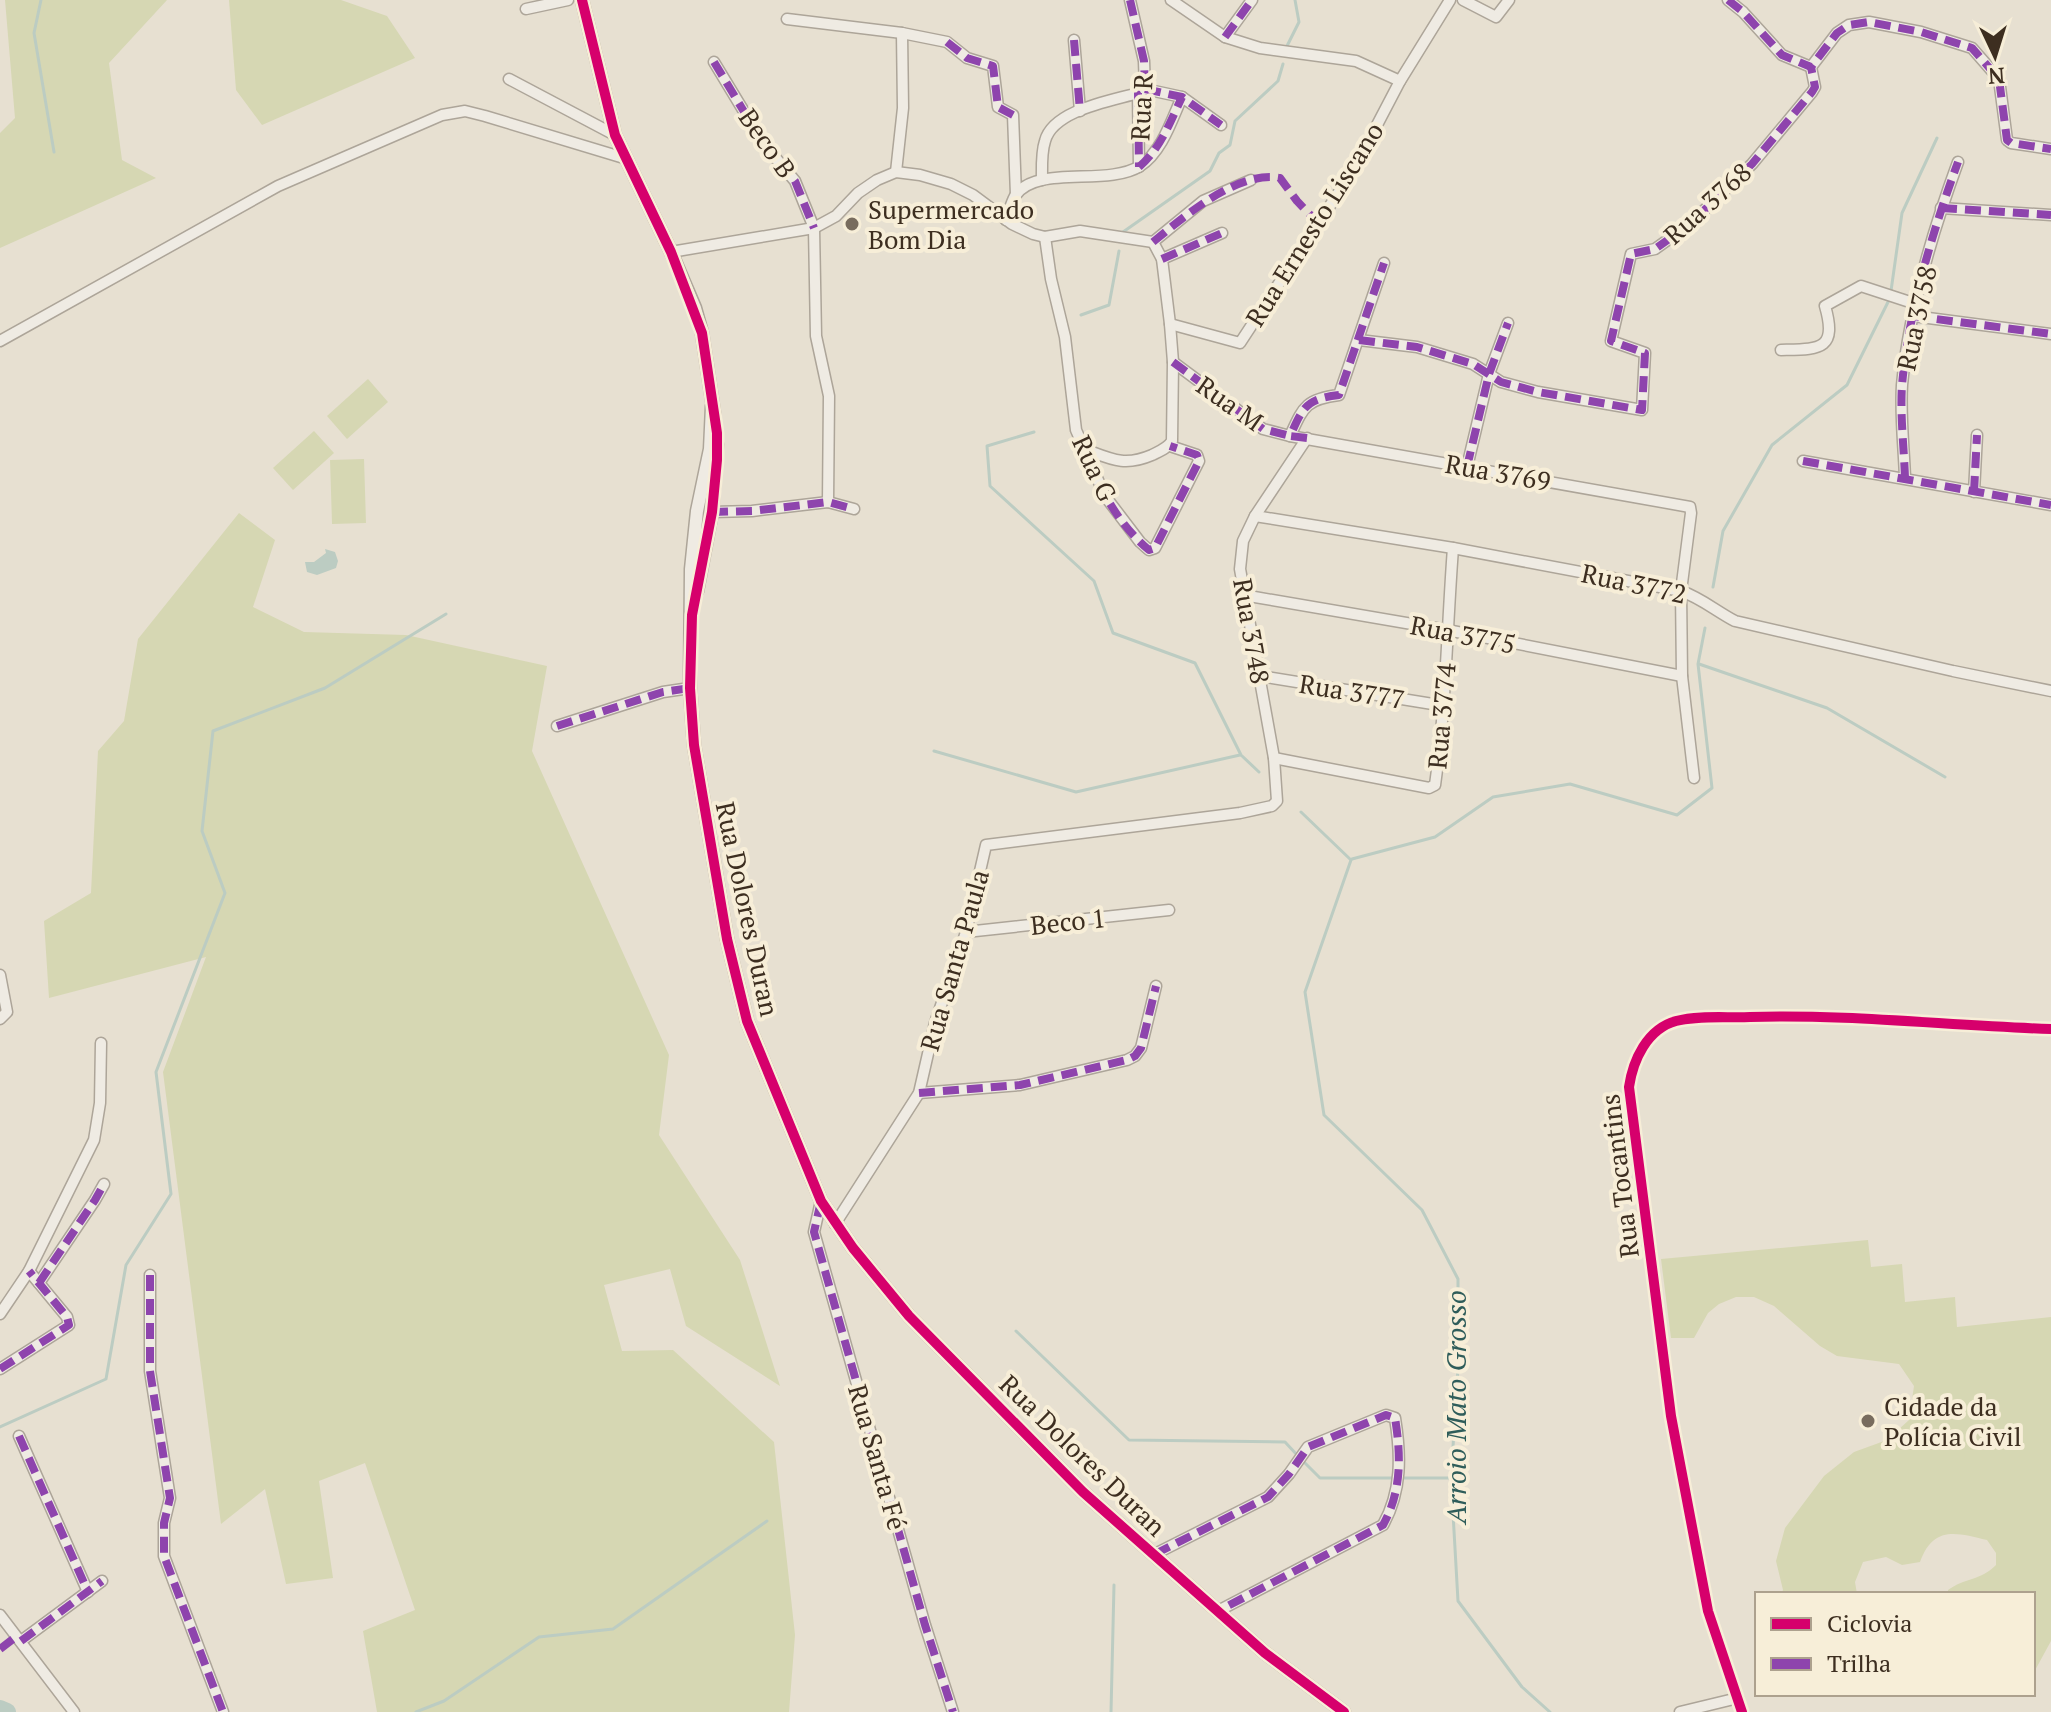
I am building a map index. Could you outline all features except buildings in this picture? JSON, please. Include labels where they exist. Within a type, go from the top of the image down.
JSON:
[{"type":"street","points":[[526,9],[568,0]]},
{"type":"street","name":"Rua Dolores Duran","points":[[582,0],[615,135],[671,252],[702,333],[717,460],[712,512],[692,615]]},
{"type":"street","name":"Rua R","points":[[1130,0],[1144,61],[1139,167]]},
{"type":"street","points":[[1171,0],[1225,37],[1260,48],[1356,61],[1400,81]]},
{"type":"street","points":[[1225,37],[1252,0]]},
{"type":"street","name":"Rua Ernesto Liscano","points":[[1170,324],[1240,343],[1354,169],[1400,81],[1450,0]]},
{"type":"street","points":[[1463,0],[1492,17],[1499,14],[1509,0]]},
{"type":"street","points":[[1728,0],[1782,55],[1811,67],[1837,33],[1849,25],[1869,22],[1899,27],[1972,48],[1999,79],[2007,140],[2051,149]]},
{"type":"street","points":[[787,19],[902,33],[947,42],[967,58],[993,66],[998,107],[1013,115],[1016,195]]},
{"type":"street","points":[[896,172],[903,108],[902,33]]},
{"type":"street","points":[[1074,40],[1080,111]]},
{"type":"street","name":"Beco B","points":[[714,62],[763,143],[795,181],[814,228]]},
{"type":"street","name":"Rua 3768","points":[[1489,374],[1501,382],[1538,392],[1642,410],[1645,353],[1611,341],[1631,254],[1655,249],[1672,239],[1752,164],[1812,92],[1815,87],[1811,67]]},
{"type":"street","points":[[509,79],[615,135]]},
{"type":"street","points":[[1042,180],[1045,140],[1052,127],[1080,111],[1142,91],[1182,97],[1221,125]]},
{"type":"street","points":[[1006,220],[1016,195],[1027,184],[1099,176],[1139,167],[1151,157],[1162,140],[1182,97]]},
{"type":"street","points":[[0,341],[278,186],[442,115],[465,111],[624,158]]},
{"type":"street","name":"Rua 3758","points":[[1905,478],[1902,387],[1913,316],[1941,208],[1958,162]]},
{"type":"street","points":[[671,252],[814,228],[836,216],[858,193],[877,180],[896,172],[951,184],[1033,234],[1045,237],[1080,231],[1153,242],[1203,201],[1251,180]]},
{"type":"street","points":[[1941,208],[2051,215]]},
{"type":"street","points":[[814,228],[816,336],[829,396],[828,502]]},
{"type":"street","points":[[1162,259],[1222,233]]},
{"type":"street","name":"Rua G","points":[[1045,237],[1051,279],[1064,328],[1076,430],[1113,509],[1140,542],[1153,550],[1199,461],[1197,455],[1170,446]]},
{"type":"street","points":[[1084,449],[1124,463],[1170,446],[1174,432],[1170,324],[1162,259],[1153,242]]},
{"type":"street","points":[[1307,438],[1290,436],[1305,405],[1315,399],[1339,395],[1384,263]]},
{"type":"street","points":[[1781,350],[1814,349],[1826,344],[1830,335],[1825,306],[1861,286],[1916,304]]},
{"type":"street","points":[[1913,316],[2051,334]]},
{"type":"street","points":[[1467,467],[1489,374],[1508,323]]},
{"type":"street","points":[[1359,340],[1417,347],[1473,364],[1489,374]]},
{"type":"street","name":"Rua M","points":[[1173,362],[1263,429],[1290,436]]},
{"type":"street","name":"Rua Dolores Duran","points":[[712,406],[710,449],[697,512],[691,569],[690,688],[694,745],[726,935],[747,1021],[821,1201],[835,1224],[914,1322],[1083,1492],[1265,1653],[1344,1712]]},
{"type":"street","points":[[1974,492],[1977,435]]},
{"type":"street","name":"Rua 3769","points":[[1307,438],[1690,507],[1681,591]]},
{"type":"street","name":"Rua 3748","points":[[1270,732],[1243,595],[1240,569],[1243,541],[1255,516],[1307,438]]},
{"type":"street","points":[[1803,461],[2051,505]]},
{"type":"street","points":[[697,512],[705,518],[712,512],[752,511],[828,502],[854,509]]},
{"type":"street","name":"Rua 3772","points":[[1255,516],[1453,548],[1681,591],[1700,597],[1720,614],[1735,621],[2051,691]]},
{"type":"street","name":"Rua 3774","points":[[1274,758],[1432,787],[1435,785],[1445,706],[1453,548]]},
{"type":"street","points":[[1681,591],[1682,676],[1694,778]]},
{"type":"street","name":"Rua 3775","points":[[1243,595],[1447,630],[1682,676]]},
{"type":"street","name":"Rua 3777","points":[[1260,676],[1445,706]]},
{"type":"street","points":[[557,726],[663,692],[690,688]]},
{"type":"street","name":"Rua Santa Paula","points":[[835,1224],[919,1093],[935,1023],[966,932],[986,845],[1240,813],[1272,806],[1279,794],[1270,732]]},
{"type":"street","name":"Beco 1","points":[[966,932],[1169,910]]},
{"type":"street","points":[[0,975],[7,1012],[0,1019]]},
{"type":"street","points":[[919,1093],[1020,1085],[1127,1060],[1141,1048],[1156,986]]},
{"type":"street","name":"Rua Tocantins","points":[[1742,1712],[1708,1611],[1671,1416],[1629,1087],[1632,1067],[1639,1052],[1659,1031],[1674,1021],[1692,1019],[1792,1016],[2051,1029]]},
{"type":"street","points":[[0,1314],[29,1271],[94,1140],[100,1103],[101,1043]]},
{"type":"street","points":[[39,1283],[104,1184]]},
{"type":"street","name":"Rua Santa Fé","points":[[821,1201],[814,1232],[925,1625],[953,1712]]},
{"type":"street","points":[[0,1369],[69,1325],[67,1317],[29,1271]]},
{"type":"street","points":[[150,1275],[150,1371],[170,1498],[164,1523],[164,1556],[223,1712]]},
{"type":"street","points":[[1155,1554],[1268,1497],[1308,1447],[1386,1415],[1395,1418],[1400,1452],[1397,1486],[1383,1525],[1218,1611]]},
{"type":"street","points":[[19,1436],[88,1592]]},
{"type":"street","points":[[21,1641],[102,1581]]},
{"type":"street","points":[[0,1615],[74,1712]]},
{"type":"street","points":[[1680,1712],[1738,1698]]},
{"type":"green space","points":[[5,0],[167,0],[109,63],[122,160],[156,178],[0,248],[0,133],[15,118]]},
{"type":"green space","points":[[229,0],[341,0],[387,16],[415,58],[262,125],[236,90]]},
{"type":"green space","points":[[368,379],[388,402],[347,439],[327,416]]},
{"type":"green space","points":[[314,431],[334,453],[293,490],[273,468]]},
{"type":"green space","points":[[364,459],[366,523],[332,524],[330,460]]},
{"type":"green space","points":[[239,513],[275,540],[253,607],[304,632],[406,635],[547,666],[532,751],[669,1055],[659,1135],[740,1260],[780,1386],[686,1326],[670,1269],[604,1285],[622,1351],[673,1350],[774,1442],[795,1635],[789,1712],[377,1712],[363,1631],[415,1610],[365,1463],[319,1481],[333,1578],[286,1584],[265,1489],[221,1524],[163,1072],[206,957],[49,998],[44,921],[91,893],[98,751],[124,721],[138,639]]},
{"type":"green space","points":[[1868,1240],[1871,1267],[1902,1264],[1905,1302],[1955,1297],[1957,1327],[2051,1317],[2051,1641],[2035,1670],[2035,1592],[1948,1592],[1996,1565],[1996,1553],[1987,1540],[1946,1534],[1931,1542],[1920,1562],[1902,1565],[1886,1557],[1863,1562],[1855,1582],[1857,1592],[1782,1592],[1776,1561],[1785,1528],[1824,1476],[1854,1452],[1887,1440],[1909,1420],[1914,1386],[1899,1364],[1837,1356],[1820,1346],[1774,1306],[1754,1297],[1736,1297],[1719,1304],[1708,1313],[1694,1338],[1671,1338],[1661,1259]]},
{"type":"shaded area","points":[[325,549],[335,552],[338,561],[336,568],[317,575],[307,572],[305,562],[314,562],[326,553]]},
{"type":"waterway","points":[[41,0],[34,33],[54,152]]},
{"type":"waterway","name":"Arroio Mato Grosso","points":[[1286,48],[1299,22],[1295,0]]},
{"type":"waterway","name":"Arroio Mato Grosso","points":[[1123,232],[1210,171],[1219,153],[1230,145],[1235,121],[1278,81],[1283,64]]},
{"type":"waterway","points":[[1713,587],[1723,531],[1772,445],[1847,385],[1890,298],[1902,213],[1937,138]]},
{"type":"waterway","name":"Arroio Mato Grosso","points":[[1081,315],[1109,305],[1119,251]]},
{"type":"waterway","name":"Arroio Mato Grosso","points":[[1034,432],[987,446],[990,486],[1094,581],[1113,633],[1195,663],[1241,755],[1259,772]]},
{"type":"waterway","points":[[0,1427],[106,1379],[126,1265],[171,1194],[156,1072],[225,893],[202,831],[213,731],[325,688],[446,614]]},
{"type":"waterway","points":[[1352,859],[1435,837],[1493,797],[1570,784],[1677,815],[1712,788],[1698,664],[1705,628]]},
{"type":"waterway","points":[[1699,664],[1827,708],[1945,777]]},
{"type":"waterway","points":[[934,751],[1076,792],[1240,755]]},
{"type":"waterway","name":"Arroio Mato Grosso","points":[[1301,812],[1351,860],[1305,992],[1324,1115],[1422,1210],[1458,1279],[1458,1368],[1451,1478],[1458,1601],[1522,1687],[1550,1712]]},
{"type":"waterway","points":[[1016,1331],[1129,1440],[1285,1442],[1298,1456]]},
{"type":"waterway","points":[[1304,1462],[1320,1478],[1393,1478]]},
{"type":"waterway","points":[[1400,1478],[1451,1478]]},
{"type":"waterway","points":[[416,1712],[444,1701],[539,1637],[613,1629],[767,1521]]},
{"type":"waterway","points":[[1111,1712],[1114,1585]]},
{"type":"waterway","points":[[0,1709],[7,1712]]},
{"type":"marked path","points":[[1130,0],[1144,61],[1145,89],[1138,93],[1139,167]]},
{"type":"marked path","points":[[1225,37],[1252,0]]},
{"type":"marked path","points":[[1728,0],[1782,55],[1811,67],[1837,33],[1849,25],[1869,22],[1921,32],[1972,48],[1999,79],[2007,140],[2051,149]]},
{"type":"marked path","points":[[1074,40],[1080,111]]},
{"type":"marked path","points":[[947,42],[967,58],[993,66],[998,107],[1013,115]]},
{"type":"marked path","points":[[714,62],[763,143],[795,181],[814,228]]},
{"type":"marked path","points":[[1359,340],[1417,347],[1473,364],[1501,382],[1538,392],[1642,410],[1645,353],[1611,341],[1631,254],[1655,249],[1690,224],[1752,164],[1812,92],[1815,87],[1811,67]]},
{"type":"marked path","points":[[1145,89],[1182,97],[1221,125]]},
{"type":"marked path","points":[[1139,167],[1159,143],[1182,97]]},
{"type":"marked path","points":[[1905,478],[1902,420],[1905,357],[1931,244],[1958,162]]},
{"type":"marked path","points":[[1153,242],[1212,198],[1229,188],[1263,177],[1280,178],[1319,224]]},
{"type":"marked path","points":[[1941,208],[2051,215]]},
{"type":"marked path","points":[[1162,259],[1222,233]]},
{"type":"marked path","points":[[1307,438],[1290,436],[1307,406],[1319,399],[1339,395],[1384,263]]},
{"type":"marked path","points":[[1913,316],[2051,334]]},
{"type":"marked path","points":[[1467,467],[1489,374],[1508,323]]},
{"type":"marked path","points":[[1173,362],[1263,429],[1290,436]]},
{"type":"marked path","points":[[1974,492],[1977,435]]},
{"type":"marked path","points":[[1079,439],[1116,513],[1149,550],[1155,548],[1199,461],[1197,455],[1170,446]]},
{"type":"marked path","points":[[1803,461],[2051,505]]},
{"type":"marked path","points":[[712,512],[752,511],[828,502],[854,509]]},
{"type":"marked path","points":[[557,726],[663,692],[690,688]]},
{"type":"marked path","points":[[919,1093],[1020,1085],[1127,1060],[1141,1048],[1156,986]]},
{"type":"marked path","points":[[39,1283],[104,1184]]},
{"type":"marked path","points":[[821,1201],[814,1232],[925,1625],[953,1712]]},
{"type":"marked path","points":[[0,1369],[69,1325],[67,1317],[29,1271]]},
{"type":"marked path","points":[[150,1275],[150,1371],[170,1498],[164,1523],[164,1556],[223,1712]]},
{"type":"marked path","points":[[1155,1554],[1268,1497],[1308,1447],[1386,1415],[1395,1418],[1397,1486],[1383,1525],[1218,1611]]},
{"type":"marked path","points":[[19,1436],[88,1592]]},
{"type":"marked path","points":[[21,1641],[102,1581]]},
{"type":"marked path","points":[[0,1649],[17,1636]]},
{"type":"cycle path","points":[[582,0],[615,135],[671,252],[702,333],[717,433],[717,460],[712,512],[692,615],[690,688],[694,745],[727,939],[747,1021],[821,1201],[853,1248],[909,1316],[1083,1492],[1265,1653],[1344,1712]]},
{"type":"cycle path","points":[[1742,1712],[1708,1611],[1671,1416],[1629,1087],[1638,1056],[1657,1031],[1676,1021],[1694,1018],[1825,1017],[2051,1029]]},
{"type":"place","name":"Supermercado Bom Dia","points":[[852,224]]},
{"type":"place","name":"Cidade da Polícia Civil","points":[[1868,1421]]}]
